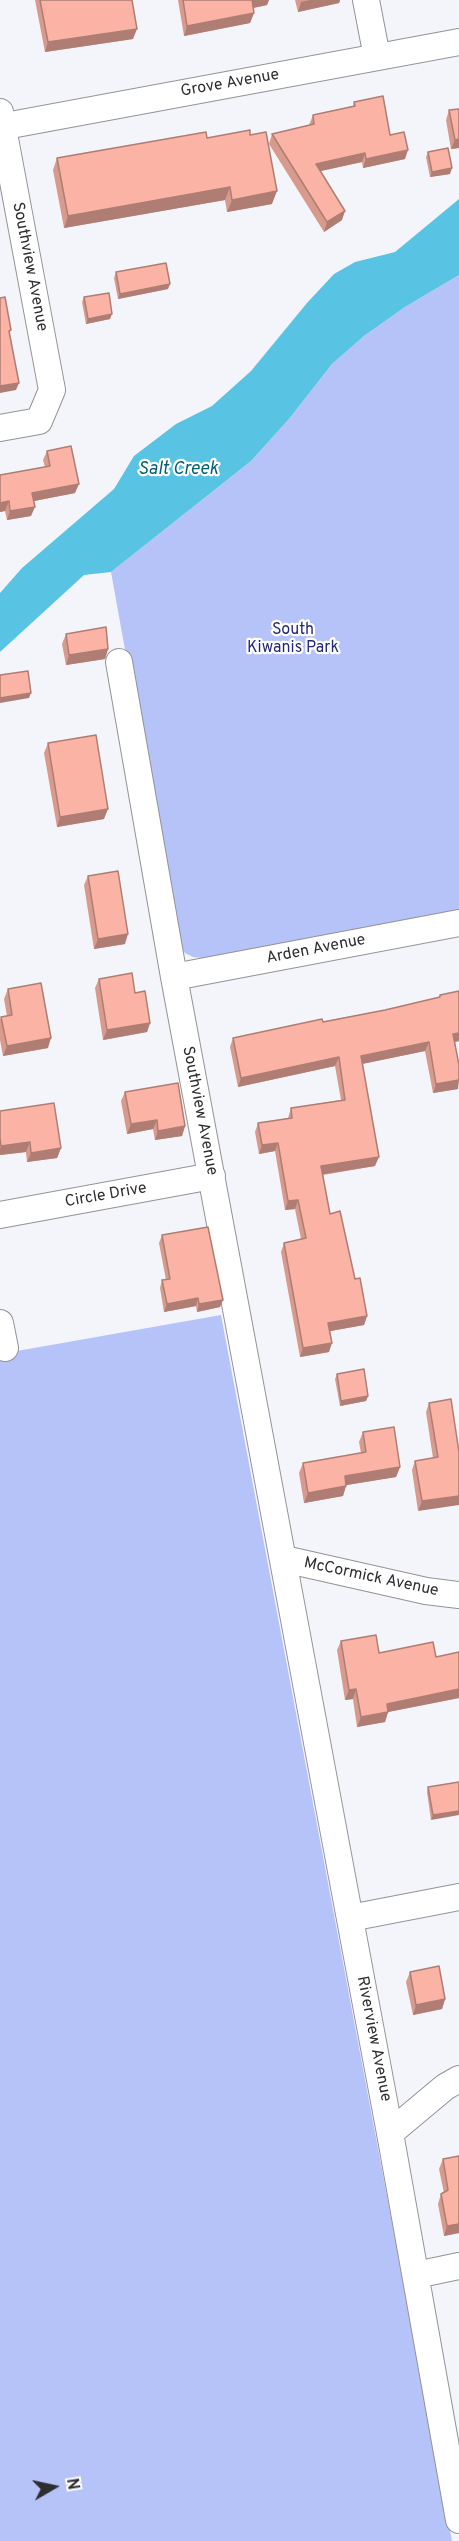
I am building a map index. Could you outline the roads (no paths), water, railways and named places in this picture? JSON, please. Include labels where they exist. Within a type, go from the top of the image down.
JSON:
[{"type":"street","points":[[366,0],[377,57]]},
{"type":"street","name":"Grove Avenue","points":[[1,122],[459,42]]},
{"type":"street","name":"Southview Avenue","points":[[0,428],[39,421],[52,390],[1,122]]},
{"type":"street","name":"Southview Avenue","points":[[119,662],[174,977],[284,1559]]},
{"type":"street","name":"Arden Avenue","points":[[174,977],[459,923]]},
{"type":"street","name":"Circle Drive","points":[[0,1215],[212,1176]]},
{"type":"street","points":[[0,1323],[4,1348]]},
{"type":"street","name":"McCormick Avenue","points":[[284,1559],[426,1591],[459,1595]]},
{"type":"street","name":"Riverview Avenue","points":[[284,1559],[458,2508]]},
{"type":"street","points":[[350,1918],[459,1897]]},
{"type":"street","points":[[390,2133],[445,2087],[459,2079]]},
{"type":"street","points":[[416,2275],[459,2266]]},
{"type":"water","name":"Salt Creek","points":[[459,199],[459,275],[405,307],[364,336],[332,364],[289,419],[251,461],[111,572],[84,575],[0,652],[0,593],[22,568],[114,489],[134,456],[176,424],[212,406],[251,371],[334,274],[355,262],[395,252]]},
{"type":"park label","name":"South Kiwanis Park","points":[[293,640]]}]
